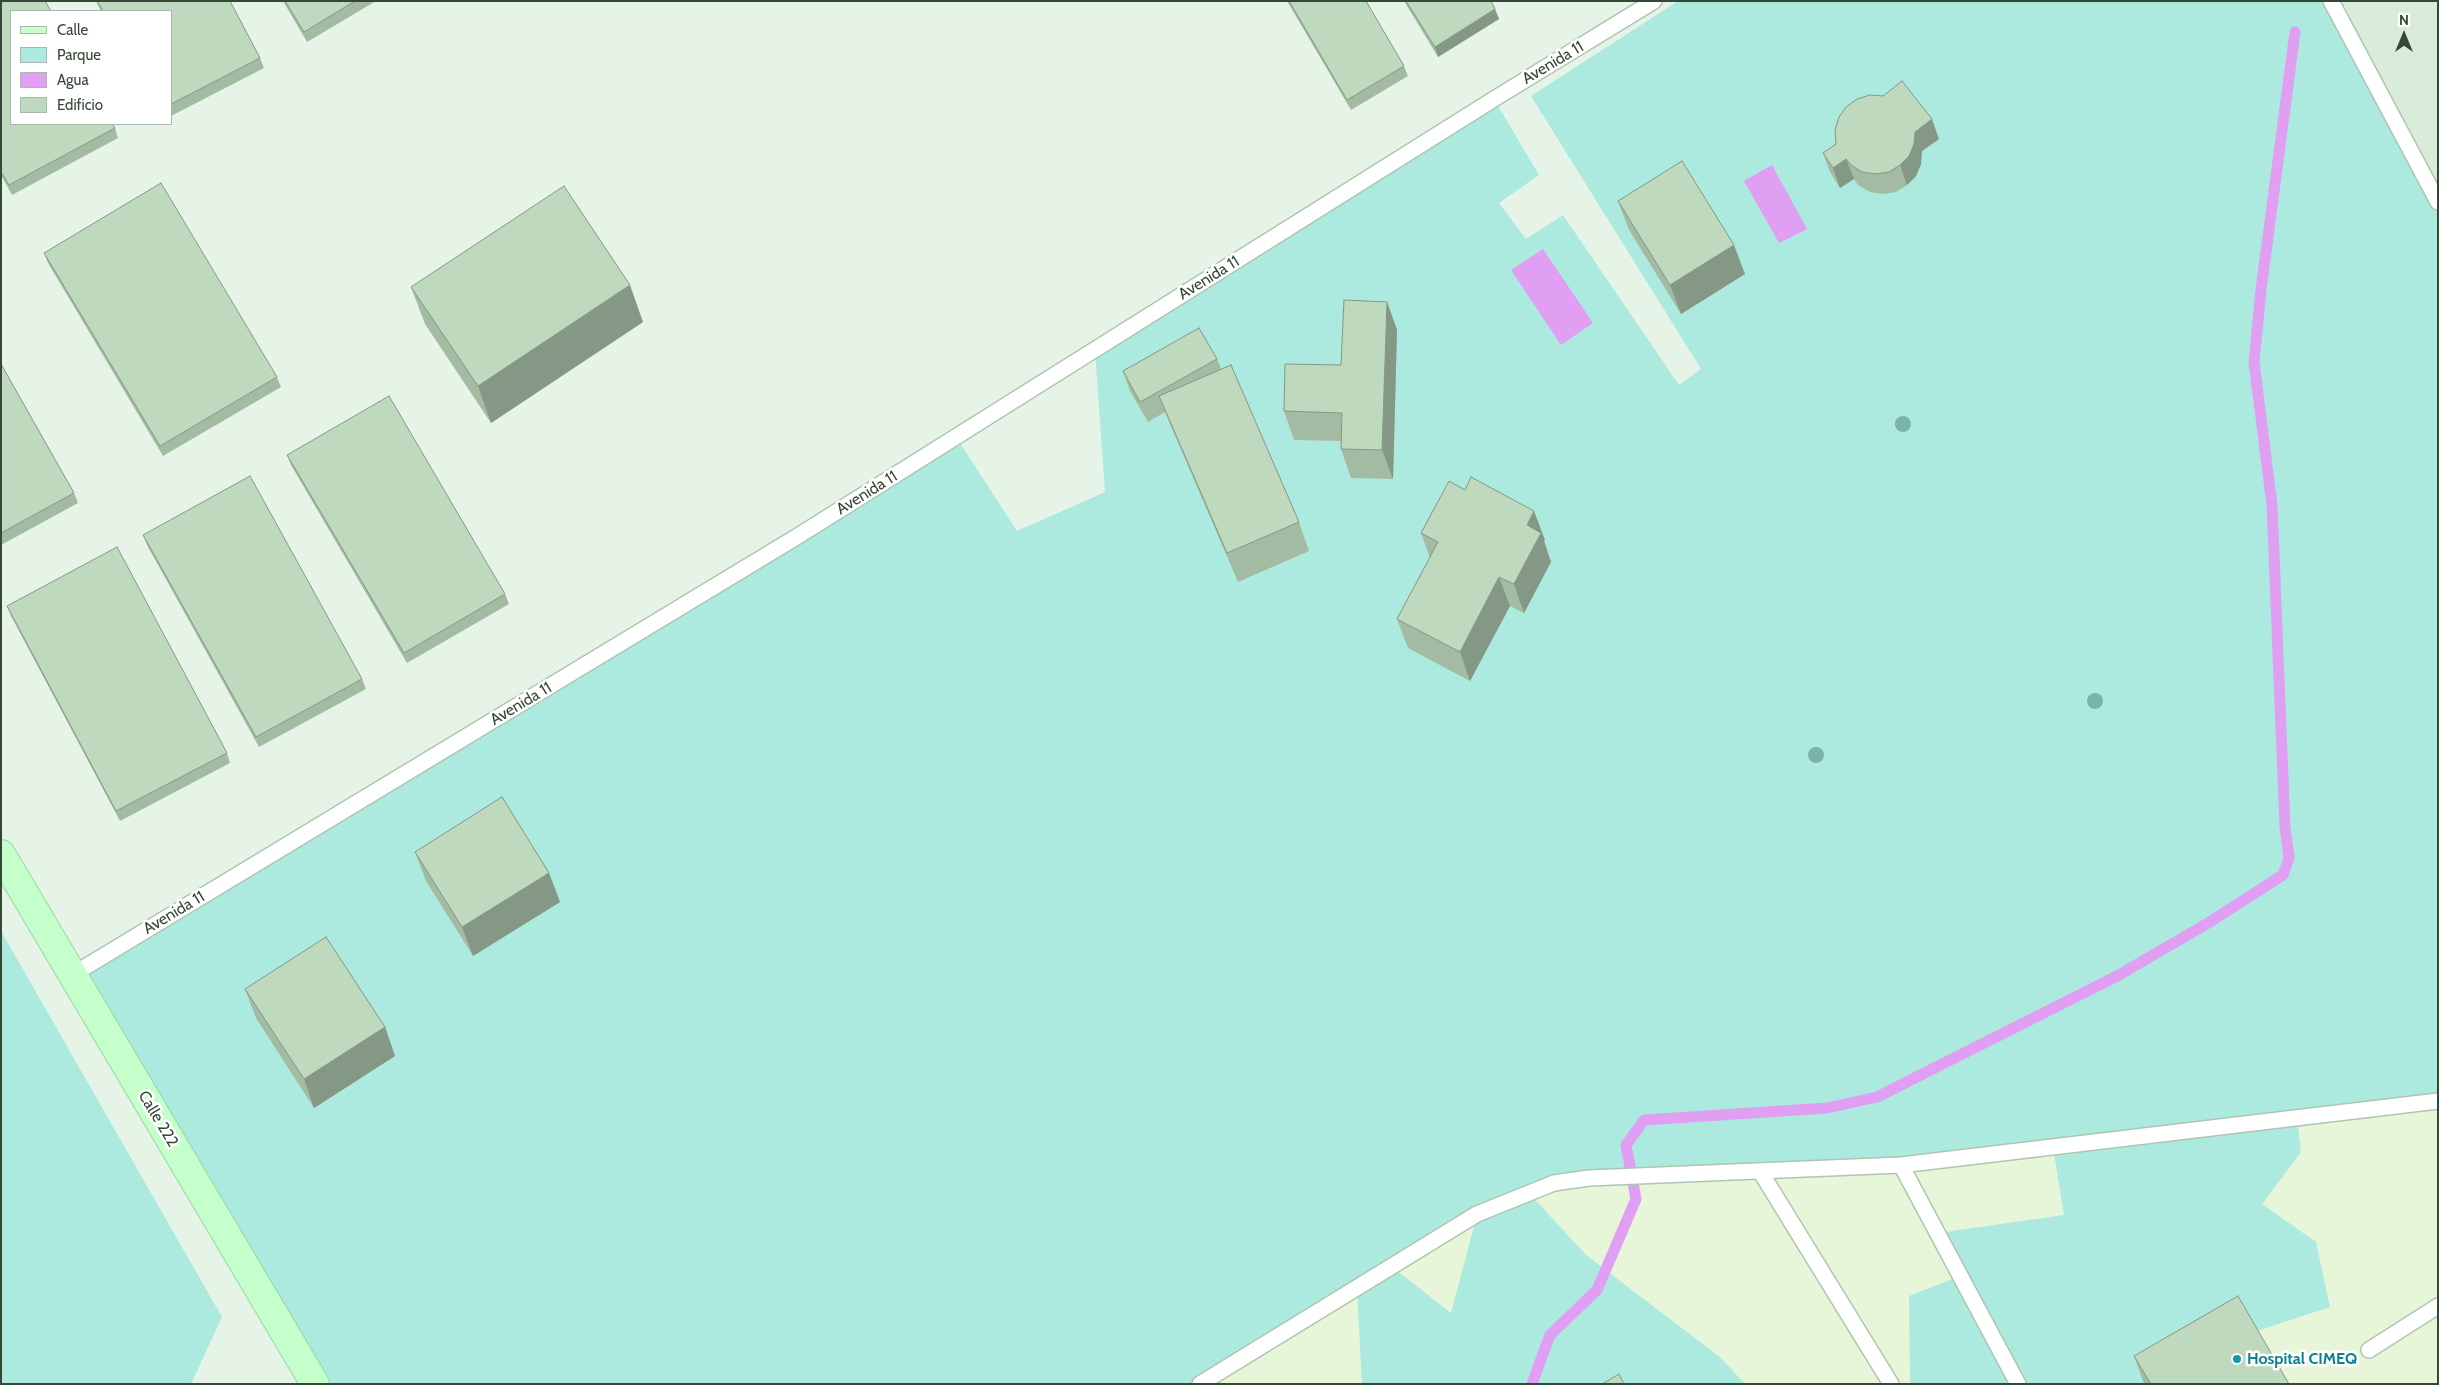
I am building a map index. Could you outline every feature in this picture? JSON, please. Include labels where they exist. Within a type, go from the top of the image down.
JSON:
[{"type":"main road","name":"Calle 222","points":[[1,854],[315,1384]]},
{"type":"lane","name":"Avenida 11","points":[[72,975],[798,536],[1494,99],[1654,1]]},
{"type":"lane","points":[[2331,1],[2438,202]]},
{"type":"lane","points":[[1200,1384],[1477,1214],[1554,1183],[1588,1178],[1901,1165],[2438,1101]]},
{"type":"lane","points":[[1901,1165],[2018,1384]]},
{"type":"lane","points":[[1760,1171],[1891,1384]]},
{"type":"lane","points":[[2369,1350],[2438,1306]]},
{"type":"shaded area","points":[[2331,1],[2438,1],[2438,209]]},
{"type":"shaded area","points":[[2438,547],[2438,1384],[894,1384]]},
{"type":"green space","points":[[1678,1],[2331,1],[2438,202],[2438,1101],[2297,1119],[2301,1152],[2262,1204],[2316,1242],[2330,1307],[2251,1333],[2164,1384],[1910,1384],[1909,1296],[1960,1276],[1938,1233],[2064,1215],[2053,1147],[1901,1165],[1589,1178],[1529,1193],[1586,1255],[1721,1358],[1745,1384],[1362,1384],[1357,1287],[1383,1271],[1193,1384],[315,1384],[72,975],[956,437],[1017,531],[1105,492],[1095,350],[1494,99],[1539,175],[1499,203],[1526,239],[1563,215],[1679,385],[1701,369],[1531,96]],"holes":[[[1477,1215],[1451,1313],[1391,1266]]]},
{"type":"green space","points":[[1,931],[222,1317],[191,1384],[1,1384]]},
{"type":"water","points":[[1772,165],[1807,229],[1779,243],[1744,181]]},
{"type":"water","points":[[1543,249],[1593,323],[1561,345],[1511,270]]},
{"type":"building","points":[[1,1],[45,1],[50,10],[10,10],[10,125],[113,125],[115,128],[9,185],[1,172]]},
{"type":"building","points":[[97,1],[230,1],[260,58],[172,103],[172,10],[102,10]]},
{"type":"building","points":[[285,1],[355,1],[304,32]]},
{"type":"building","points":[[1289,1],[1366,1],[1404,66],[1347,100]]},
{"type":"building","points":[[1406,1],[1491,1],[1495,9],[1435,47]]},
{"type":"building","points":[[1902,81],[1932,119],[1915,132],[1914,144],[1909,156],[1889,172],[1875,174],[1862,172],[1851,165],[1846,159],[1833,168],[1823,153],[1836,144],[1835,130],[1839,117],[1846,107],[1857,99],[1870,95],[1883,96]]},
{"type":"building","points":[[1682,161],[1734,245],[1670,285],[1618,201]]},
{"type":"building","points":[[161,183],[277,377],[160,446],[44,253]]},
{"type":"building","points":[[564,186],[630,285],[478,386],[411,287]]},
{"type":"building","points":[[1344,300],[1387,302],[1382,450],[1341,449],[1342,413],[1284,411],[1285,364],[1341,365]]},
{"type":"building","points":[[1199,328],[1217,359],[1140,402],[1123,371]]},
{"type":"building","points":[[1,364],[74,493],[1,533]]},
{"type":"building","points":[[1231,365],[1299,522],[1227,553],[1159,396]]},
{"type":"building","points":[[389,396],[505,594],[404,653],[287,455]]},
{"type":"building","points":[[250,476],[362,679],[256,737],[143,535]]},
{"type":"building","points":[[1471,477],[1534,511],[1527,525],[1541,533],[1514,584],[1499,577],[1460,652],[1397,619],[1438,542],[1421,533],[1449,481],[1465,490]]},
{"type":"building","points":[[117,547],[227,753],[116,811],[7,606]]},
{"type":"building","points":[[502,797],[549,873],[462,927],[415,852]]},
{"type":"building","points":[[326,937],[385,1027],[304,1079],[245,989]]},
{"type":"building","points":[[2238,1296],[2289,1384],[2151,1384],[2134,1356]]},
{"type":"building","points":[[1619,1374],[1624,1384],[1602,1384]]},
{"type":"waterway","points":[[1532,1384],[1550,1335],[1597,1290],[1636,1199],[1626,1145],[1644,1120],[1827,1108],[1877,1097],[2119,975],[2208,923],[2283,875],[2289,858],[2285,827],[2272,505],[2254,362],[2261,290],[2295,32]]},
{"type":"place","name":"Hospital CIMEQ","points":[[2237,1359]]}]
